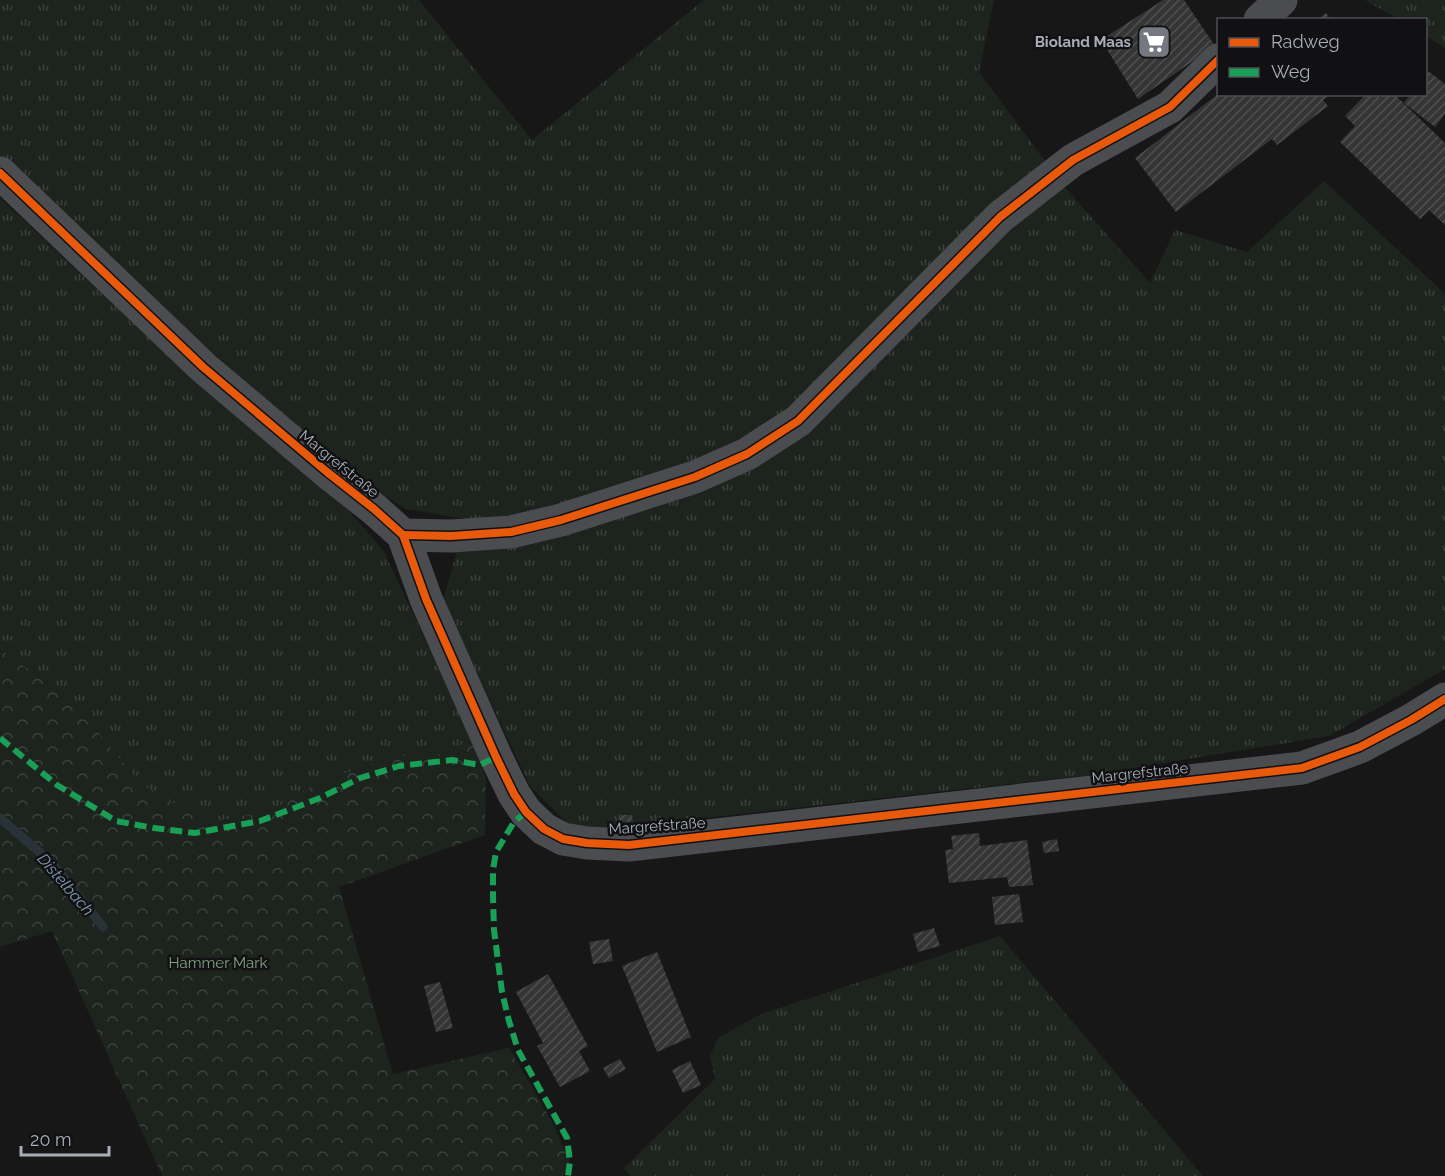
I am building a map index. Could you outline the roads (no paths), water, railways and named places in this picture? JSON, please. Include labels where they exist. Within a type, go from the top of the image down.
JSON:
[{"type":"street","points":[[1262,18],[1281,0]]},
{"type":"street","points":[[403,535],[451,536],[511,532],[561,520],[695,477],[747,454],[798,421],[1000,217],[1073,160],[1170,107],[1217,61]]},
{"type":"street","name":"Margrefstraße","points":[[0,173],[203,367],[403,535],[426,599],[514,794],[526,812],[544,829],[563,839],[587,843],[629,845],[1302,768],[1360,747],[1445,699]]},
{"type":"waterway","name":"Distelbach","points":[[0,818],[53,864],[103,927]]},
{"type":"place","name":"Bioland Maas","points":[[1154,42]]},
{"type":"park label","name":"Hammer Mark","points":[[218,963]]}]
